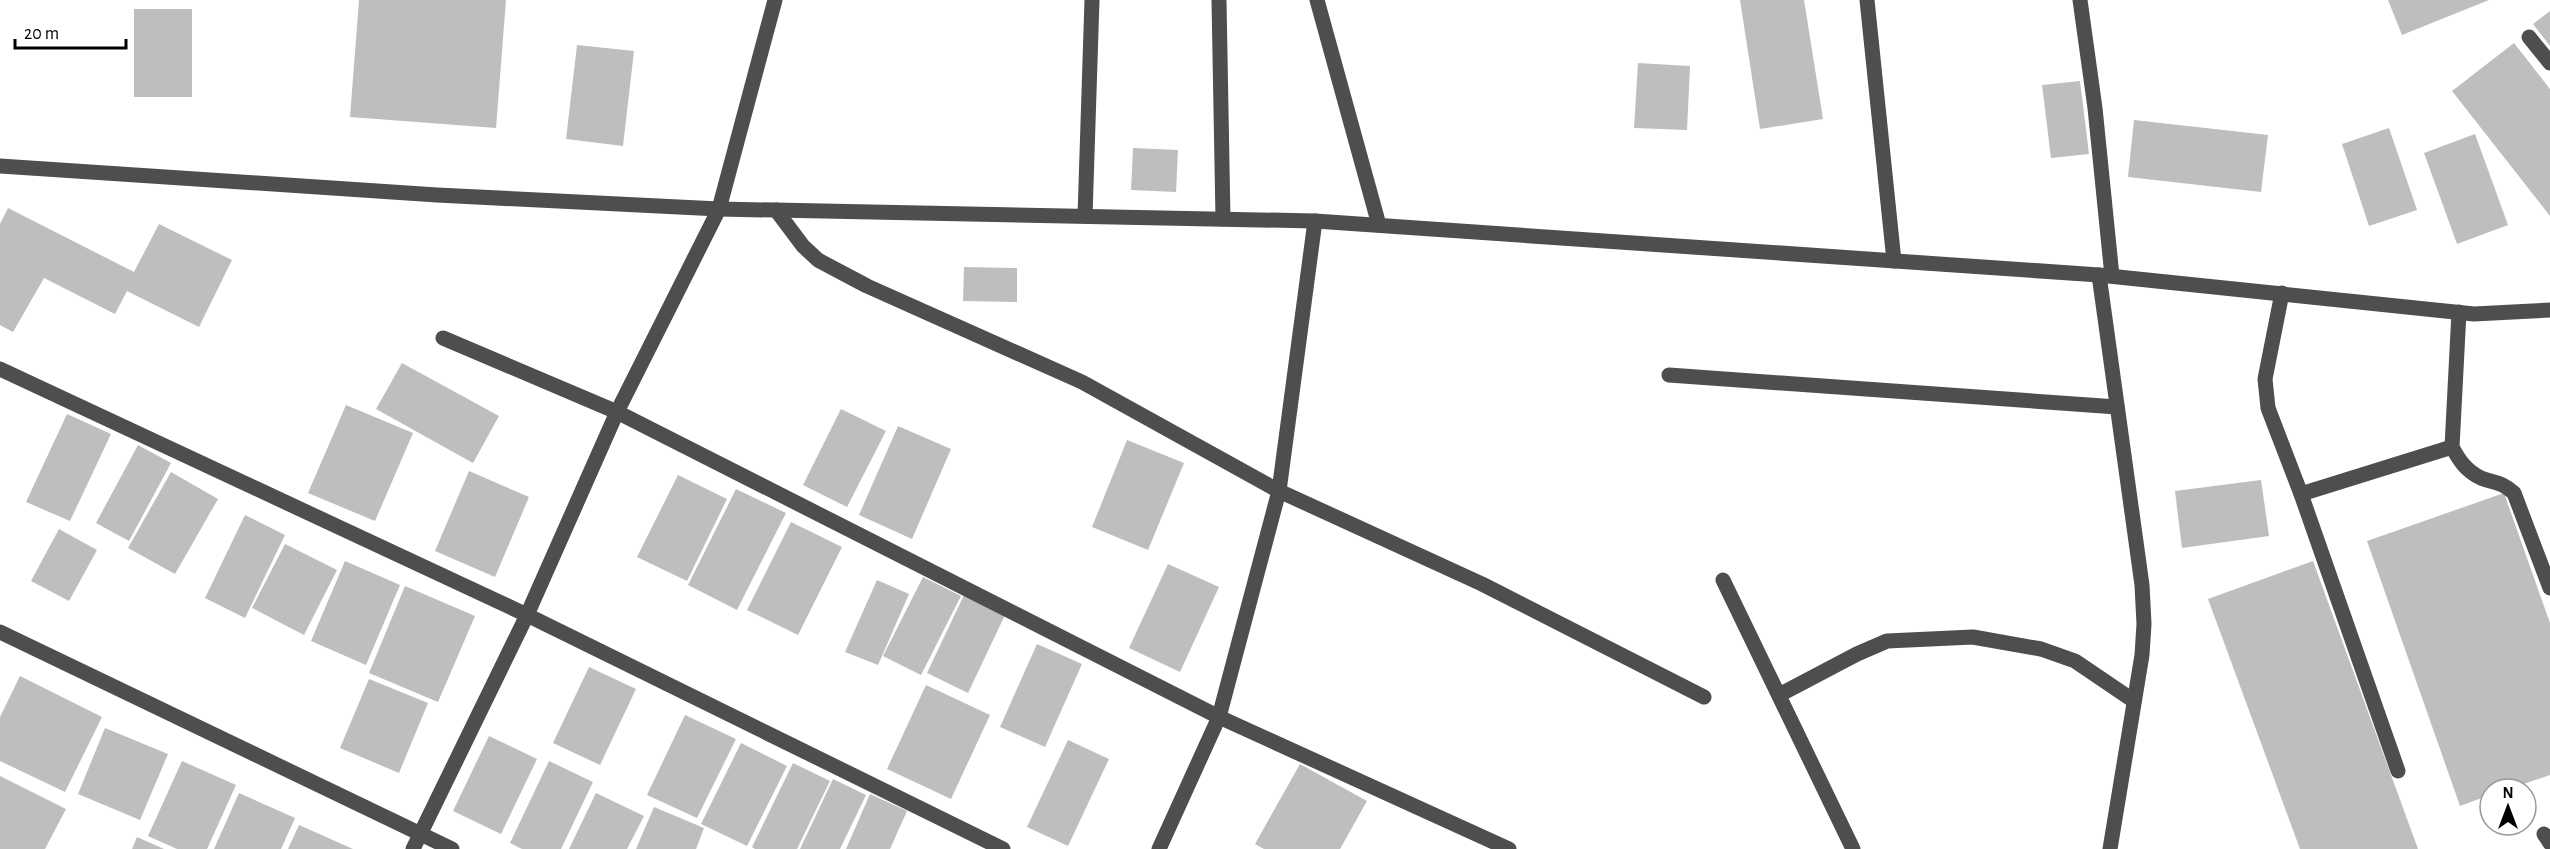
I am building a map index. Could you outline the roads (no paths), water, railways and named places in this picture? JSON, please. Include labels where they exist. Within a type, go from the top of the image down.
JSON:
[{"type":"street","points":[[413,849],[527,615],[617,412],[718,209],[775,0]]},
{"type":"street","points":[[1085,216],[1092,0]]},
{"type":"street","points":[[1219,0],[1224,219]]},
{"type":"street","points":[[1317,0],[1379,225]]},
{"type":"street","points":[[1867,0],[1894,261]]},
{"type":"street","points":[[2080,0],[2095,108],[2117,407],[2142,585],[2144,624],[2110,849]]},
{"type":"street","points":[[2529,37],[2550,63]]},
{"type":"street","points":[[0,166],[437,195],[718,209],[1315,220],[2106,276],[2474,314],[2550,310]]},
{"type":"street","points":[[776,210],[803,246],[818,260],[867,286],[1082,382],[1279,491],[1482,584],[1704,697]]},
{"type":"street","points":[[1159,849],[1219,717],[1279,491],[1315,220]]},
{"type":"street","points":[[2282,293],[2265,379],[2268,408],[2301,494],[2398,771]]},
{"type":"street","points":[[2459,312],[2452,447],[2462,466],[2481,478],[2502,483],[2514,493],[2550,588]]},
{"type":"street","points":[[443,338],[617,412],[1219,717],[1509,849]]},
{"type":"street","points":[[0,369],[527,615],[1003,849]]},
{"type":"street","points":[[1669,375],[2117,407]]},
{"type":"street","points":[[2301,494],[2452,447]]},
{"type":"street","points":[[1723,580],[1853,849]]},
{"type":"street","points":[[0,632],[452,849]]},
{"type":"street","points":[[1779,695],[1857,654],[1887,642],[1973,637],[2041,650],[2075,661],[2134,701]]}]
